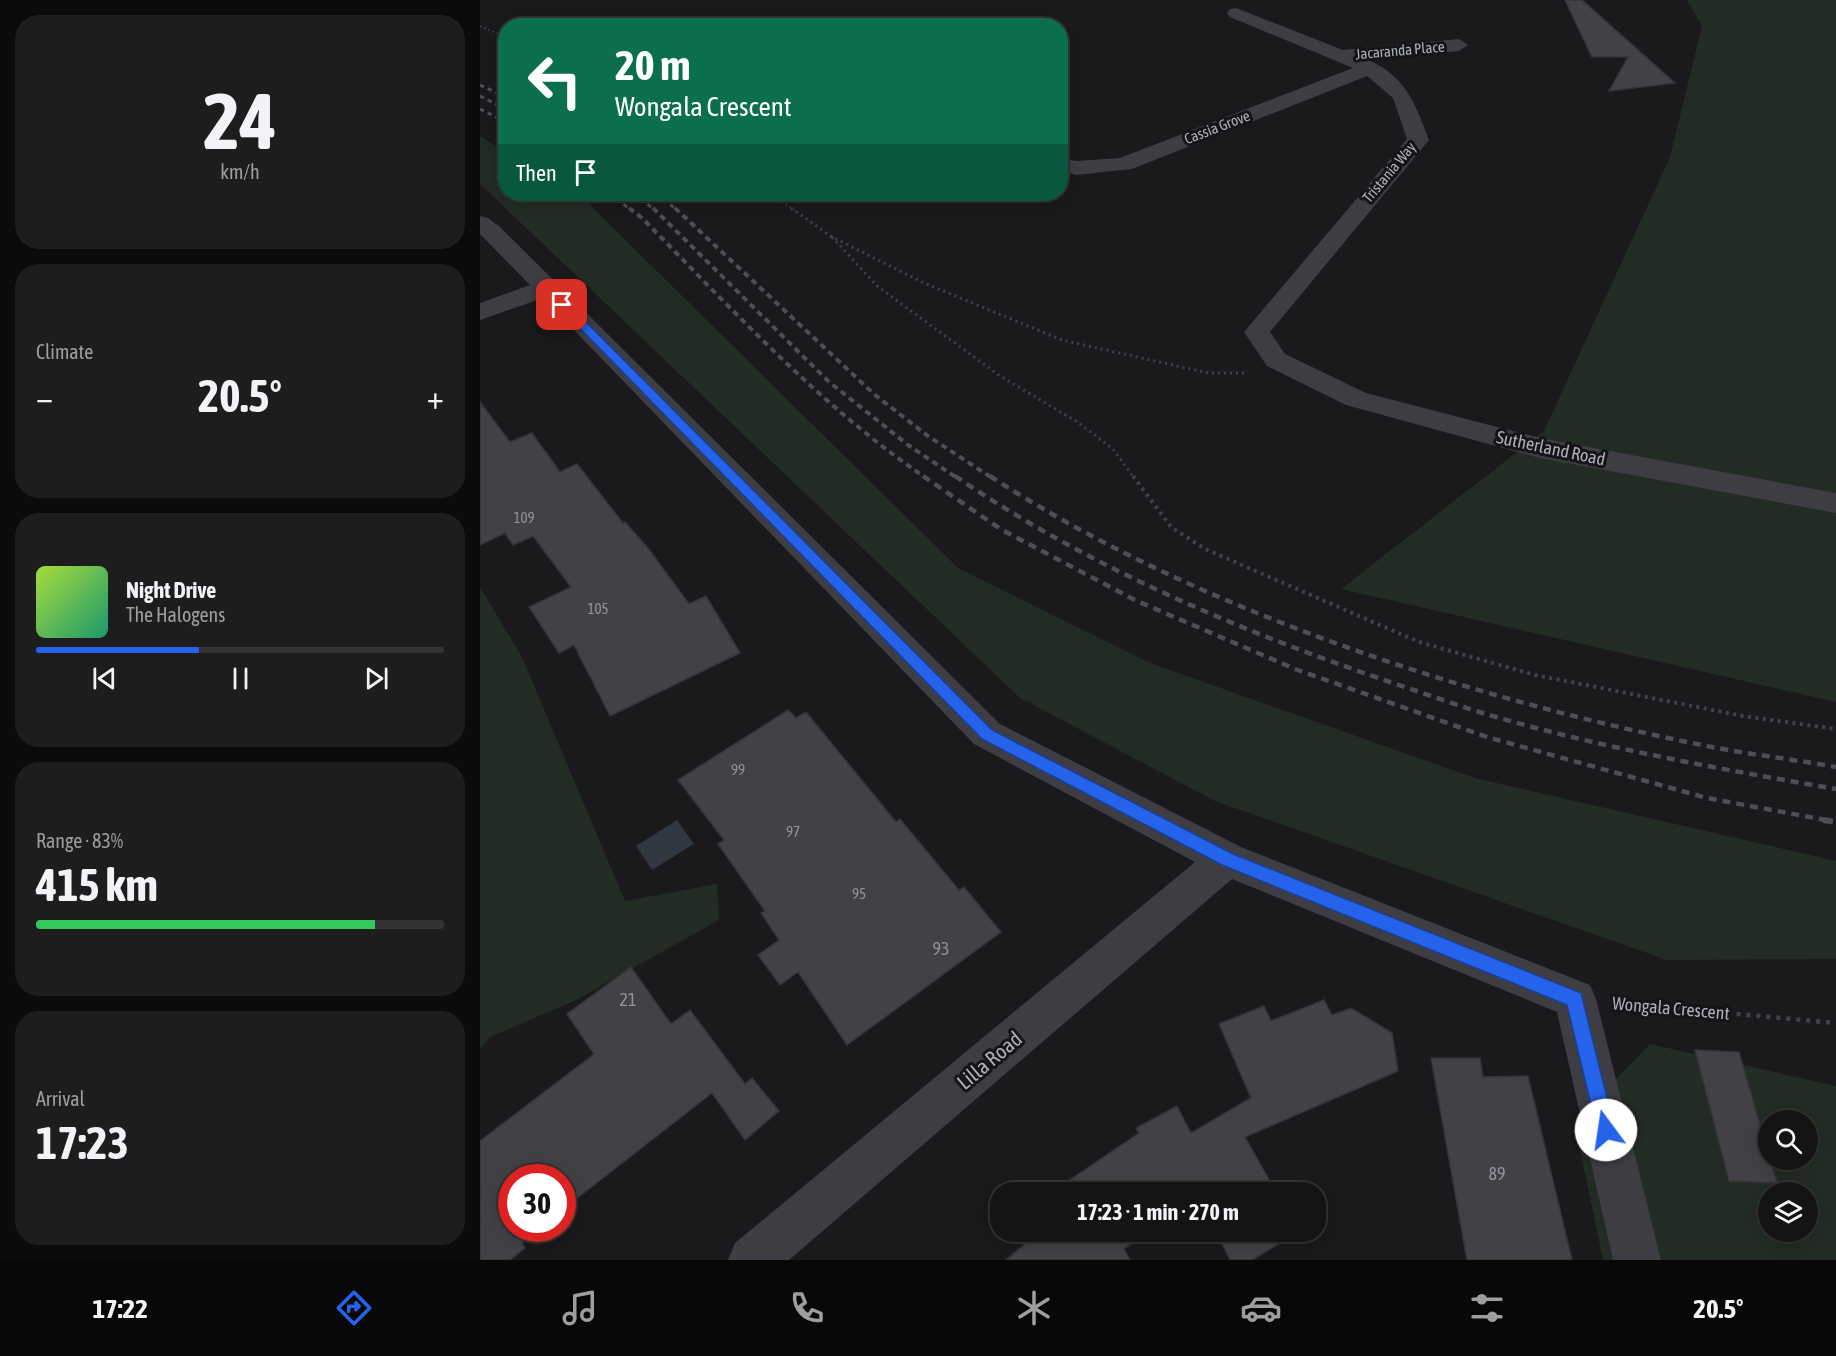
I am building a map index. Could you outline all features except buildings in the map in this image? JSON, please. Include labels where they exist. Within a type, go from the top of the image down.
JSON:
[{"type":"street","name":"Tristania Way","points":[[1236,13],[1371,68],[1402,96],[1418,140],[1257,332],[1276,360]]},
{"type":"street","name":"Jacaranda Place","points":[[1341,56],[1459,45]]},
{"type":"street","name":"Cassia Grove","points":[[1068,166],[1076,168],[1124,164],[1371,68]]},
{"type":"street","points":[[480,223],[492,232],[987,734],[1227,860],[1575,999],[1637,1260]]},
{"type":"street","points":[[480,312],[546,288]]},
{"type":"street","name":"Sutherland Road","points":[[1276,360],[1356,399],[1540,448],[1836,503]]},
{"type":"street","name":"Lilla Road","points":[[752,1260],[1227,860]]},
{"type":"path","points":[[480,26],[498,34]]},
{"type":"path","points":[[781,201],[832,237],[924,283],[1062,340],[1208,373],[1304,374]]},
{"type":"path","points":[[832,237],[878,286],[1000,376],[1080,423],[1113,449],[1171,527],[1205,549],[1431,645],[1546,677],[1743,716],[1836,729]]},
{"type":"path","name":"Wongala Crescent","points":[[1575,999],[1836,1023]]},
{"type":"shaded area","points":[[1687,0],[1836,0],[1836,702],[1341,589],[1544,431],[1670,157],[1702,26]]},
{"type":"shaded area","points":[[480,136],[498,148],[498,201],[586,201],[958,568],[1150,663],[1475,778],[1836,861],[1836,959],[1667,960],[1215,801],[1020,698],[480,184]]},
{"type":"shaded area","points":[[480,587],[522,657],[625,901],[717,884],[719,920],[574,1001],[490,1037],[480,1049]]},
{"type":"shaded area","points":[[677,820],[694,844],[652,870],[636,846]]},
{"type":"shaded area","points":[[1650,1044],[1836,1086],[1836,1260],[1603,1260],[1574,1121]]},
{"type":"railway","points":[[480,85],[498,93]]},
{"type":"railway","points":[[480,96],[498,105]]},
{"type":"railway","points":[[480,109],[498,118]]},
{"type":"railway","points":[[619,201],[631,210]]},
{"type":"railway","points":[[643,201],[655,210]]},
{"type":"railway","points":[[666,201],[677,210]]},
{"type":"railway","points":[[629,208],[642,218],[743,321],[813,388],[887,450],[926,478]]},
{"type":"railway","points":[[653,208],[828,381],[908,445],[957,478]]},
{"type":"railway","points":[[675,208],[875,395],[928,436],[992,478]]},
{"type":"railway","points":[[923,476],[1002,530],[1137,601],[1295,669],[1487,737],[1707,798],[1831,821]]},
{"type":"railway","points":[[955,476],[1058,539],[1165,594],[1276,641],[1333,662],[1489,715],[1575,738],[1661,757],[1836,789]]},
{"type":"railway","points":[[990,476],[1069,524],[1153,567],[1242,607],[1426,674],[1520,702],[1612,725],[1719,748],[1836,767]]},
{"type":"railway","points":[[1823,820],[1836,822]]},
{"type":"route","points":[[562,305],[987,734],[1227,860],[1575,999],[1606,1130]]}]
